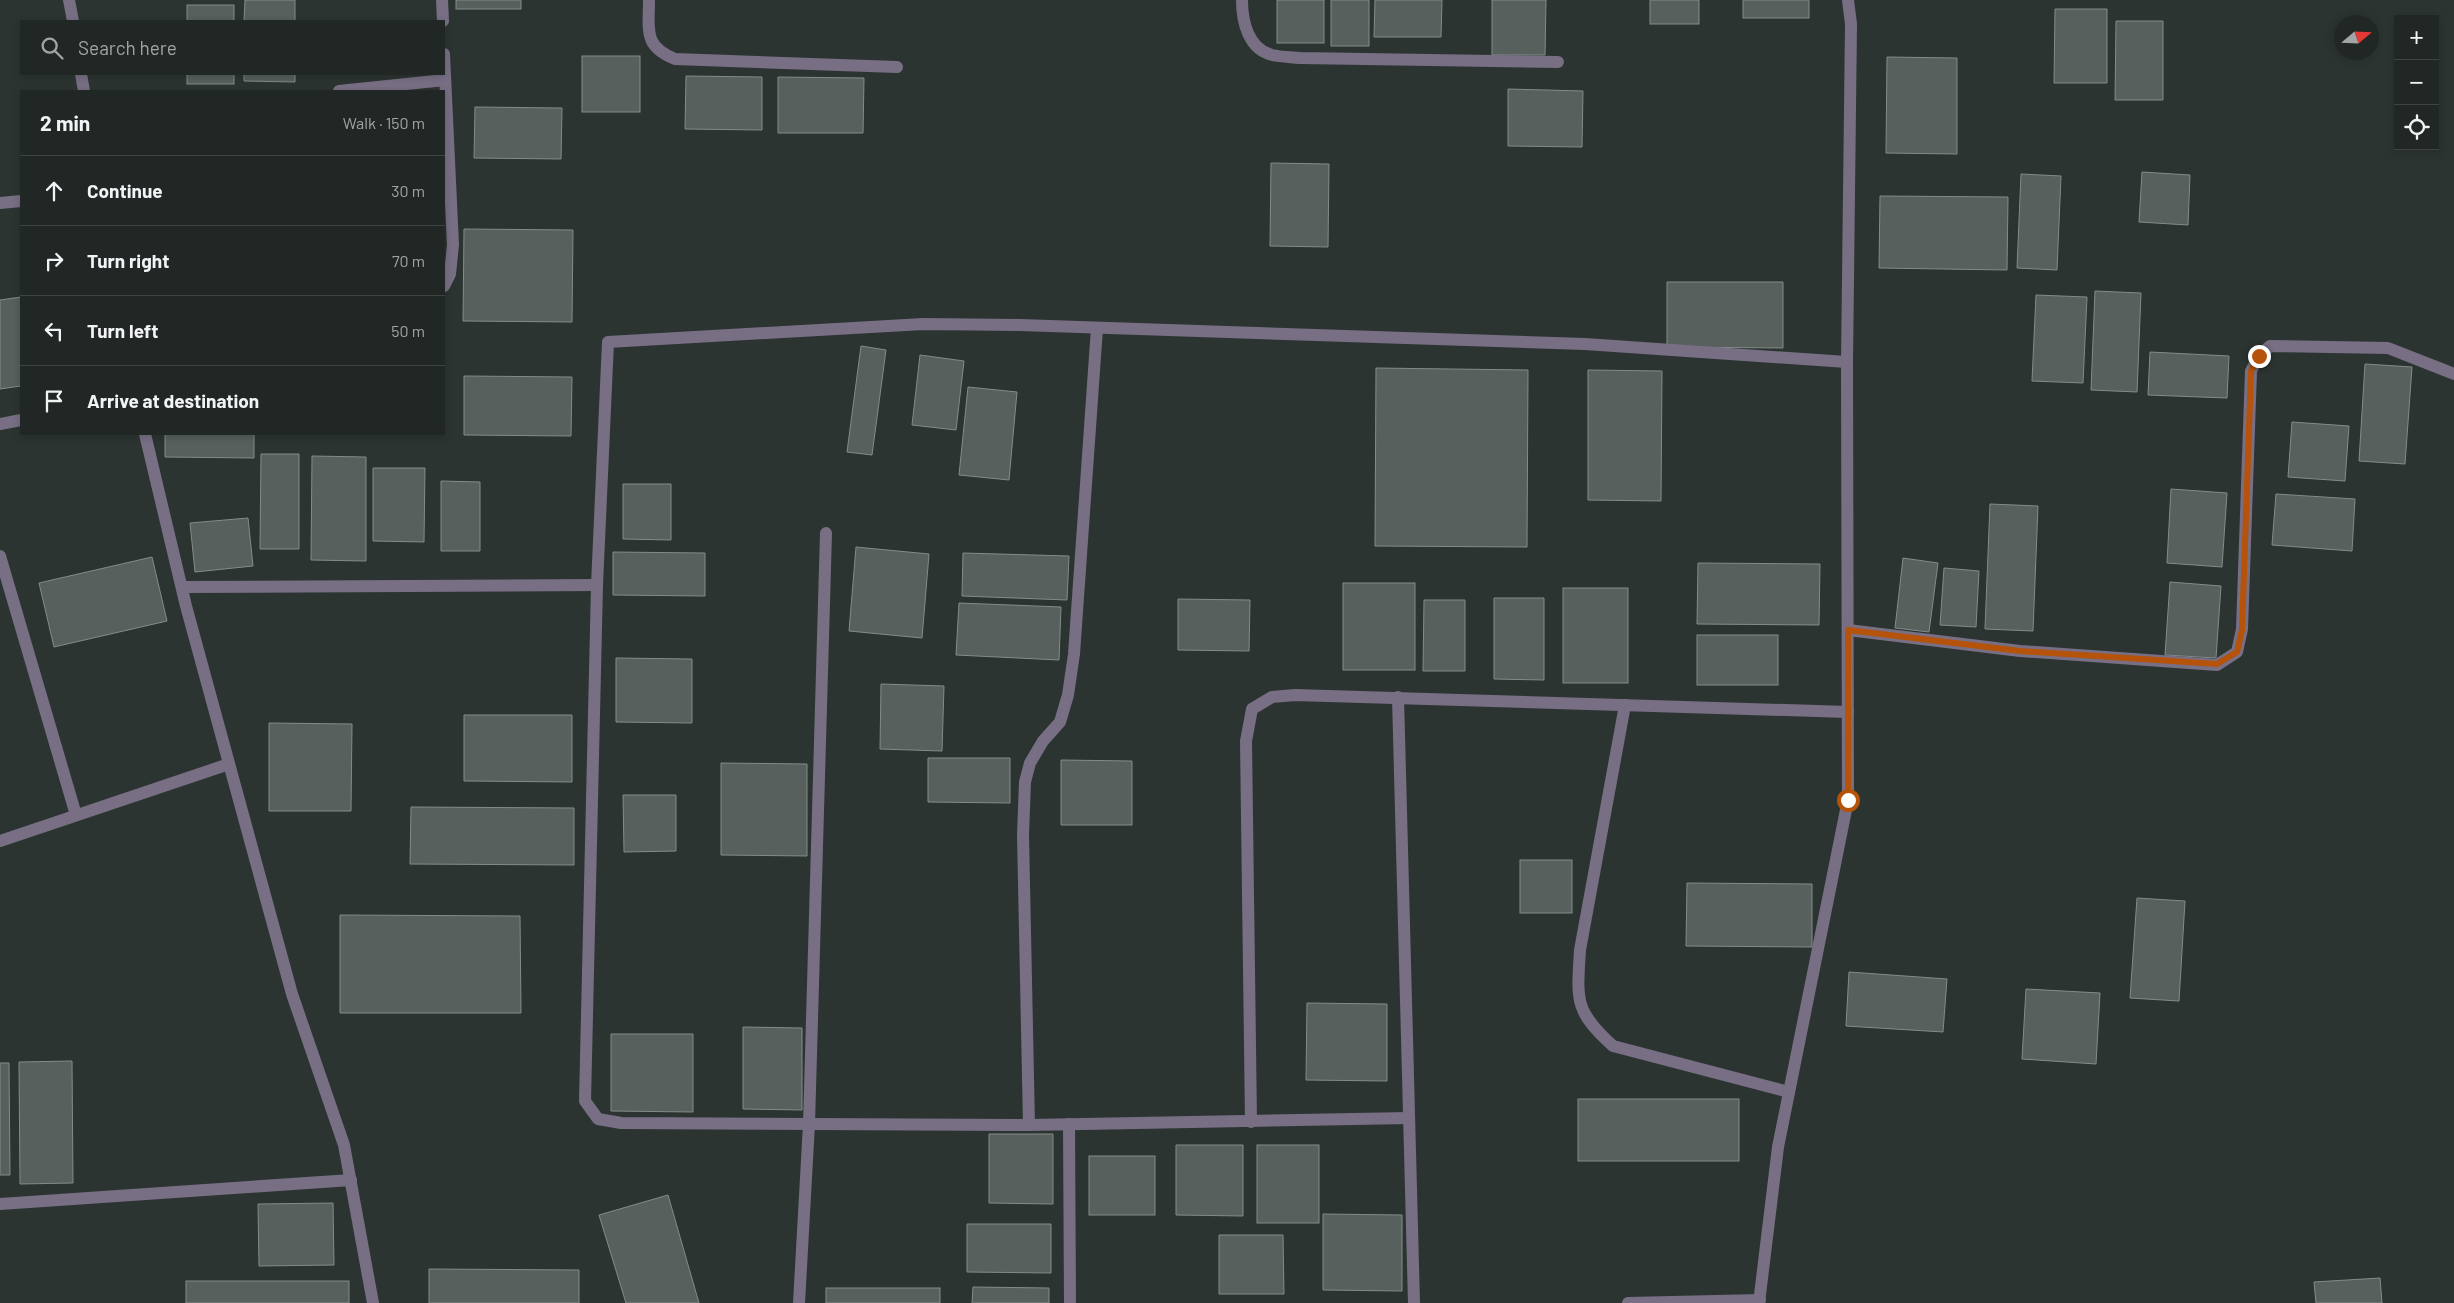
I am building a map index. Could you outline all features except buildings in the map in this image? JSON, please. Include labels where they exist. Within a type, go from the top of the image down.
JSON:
[{"type":"street","points":[[70,0],[73,20]]},
{"type":"street","points":[[442,0],[443,20]]},
{"type":"street","points":[[649,0],[649,36],[658,52],[675,59],[897,67]]},
{"type":"street","points":[[1242,0],[1242,20],[1251,41],[1270,54],[1300,58],[1558,62]]},
{"type":"street","points":[[1628,1303],[1760,1301],[1778,1147],[1848,800],[1847,362],[1851,24],[1848,0]]},
{"type":"street","points":[[81,75],[84,90]]},
{"type":"street","points":[[445,75],[453,245],[450,274],[445,284]]},
{"type":"street","points":[[350,90],[445,80]]},
{"type":"street","points":[[0,203],[20,201]]},
{"type":"street","points":[[1409,1118],[1029,1125],[621,1123],[598,1119],[585,1101],[597,585],[608,342],[923,324],[1585,344],[1847,362]]},
{"type":"street","points":[[1029,1125],[1023,835],[1025,782],[1030,763],[1043,741],[1060,722],[1069,687],[1074,654],[1097,328]]},
{"type":"street","points":[[1848,630],[2020,651],[2217,664],[2237,652],[2242,630],[2251,371],[2259,356],[2270,346],[2388,348],[2454,374]]},
{"type":"street","points":[[0,424],[20,420]]},
{"type":"street","points":[[146,435],[152,467],[183,588],[292,994],[344,1145],[373,1303]]},
{"type":"street","points":[[799,1303],[809,1124],[826,533]]},
{"type":"street","points":[[0,556],[76,815]]},
{"type":"street","points":[[183,588],[597,585]]},
{"type":"street","points":[[1251,1122],[1246,741],[1252,709],[1272,697],[1295,695],[1848,712]]},
{"type":"street","points":[[1398,698],[1414,1303]]},
{"type":"street","points":[[1625,705],[1580,950],[1578,989],[1581,1010],[1592,1027],[1613,1046],[1789,1092]]},
{"type":"street","points":[[0,841],[229,764]]},
{"type":"street","points":[[1069,1124],[1070,1303]]},
{"type":"street","points":[[0,1204],[351,1180]]},
{"type":"route","points":[[1848,800],[1848,630],[2020,651],[2217,664],[2237,652],[2242,630],[2251,371],[2259,356]]}]
